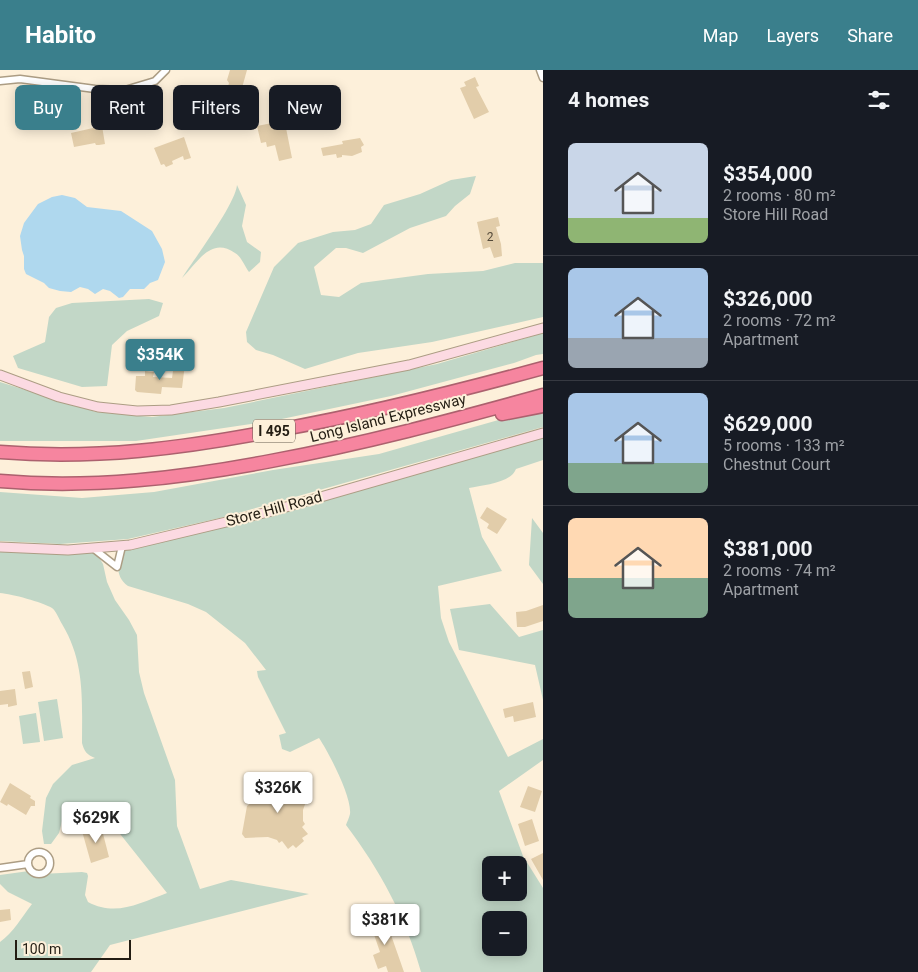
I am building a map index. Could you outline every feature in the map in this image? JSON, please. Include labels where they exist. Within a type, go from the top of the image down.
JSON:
[{"type":"highway","name":"Long Island Expressway","points":[[0,452],[65,455],[179,448],[302,426],[386,408],[543,368]]},
{"type":"highway","name":"Long Island Expressway","points":[[0,481],[63,484],[120,482],[181,476],[297,456],[387,436],[543,395]]},
{"type":"highway","points":[[387,436],[543,406]]},
{"type":"main road","points":[[0,375],[59,397],[98,407],[137,411],[171,410],[409,364],[543,328]]},
{"type":"main road","name":"Store Hill Road","points":[[0,547],[36,550],[94,549],[122,546],[165,537],[272,511],[543,433]]},
{"type":"street","points":[[0,81],[20,79],[96,90],[125,90],[155,81],[166,70]]},
{"type":"street","points":[[540,70],[543,78]]},
{"type":"street","points":[[94,549],[117,567],[122,546]]},
{"type":"street","points":[[0,868],[28,864]]},
{"type":"green space","points":[[476,176],[470,194],[446,216],[410,228],[363,253],[346,248],[336,248],[314,267],[321,295],[339,297],[361,283],[428,274],[483,271],[515,263],[543,263],[543,317],[432,342],[358,353],[305,369],[256,350],[247,342],[246,332],[274,267],[298,243],[333,232],[355,230],[371,224],[384,205],[420,194],[451,180]]},
{"type":"green space","points":[[237,185],[246,205],[242,226],[247,242],[261,252],[260,262],[249,272],[237,254],[219,247],[206,253],[182,278],[222,218],[235,194]]},
{"type":"green space","points":[[149,299],[163,303],[159,316],[127,331],[112,345],[107,386],[82,387],[18,368],[13,356],[45,342],[49,317],[56,308],[72,303]]},
{"type":"green space","points":[[543,333],[543,354],[391,396],[277,420],[136,441],[0,441],[0,382],[96,412],[152,417],[224,408],[437,364]]},
{"type":"green space","points":[[543,411],[543,427],[224,517],[128,539],[60,544],[0,541],[0,492],[82,498],[154,492],[273,470],[379,454],[502,419]]},
{"type":"green space","points":[[543,433],[543,460],[516,469],[513,474],[503,480],[469,488],[482,537],[502,571],[438,586],[441,618],[449,642],[508,757],[543,739],[543,760],[499,791],[523,856],[482,856],[482,901],[527,901],[527,862],[543,888],[543,972],[421,972],[408,933],[391,895],[370,859],[346,825],[350,814],[350,806],[344,786],[319,738],[290,752],[282,749],[279,735],[286,733],[258,677],[257,671],[266,670],[245,643],[206,612],[188,604],[128,586],[120,577],[118,568],[122,546],[165,537]]},
{"type":"green space","points":[[532,518],[543,533],[543,584],[529,565]]},
{"type":"green space","points":[[0,547],[95,551],[103,564],[107,582],[115,600],[137,635],[139,672],[144,693],[175,780],[177,826],[200,889],[231,880],[309,894],[110,945],[91,972],[0,972],[0,942],[13,929],[32,904],[8,892],[0,884],[0,875],[29,871],[40,874],[87,873],[85,895],[88,902],[108,908],[128,907],[167,893],[113,825],[98,817],[69,813],[63,817],[59,833],[51,844],[44,844],[42,831],[46,798],[53,784],[72,765],[95,758],[86,752],[82,743],[81,682],[75,653],[69,638],[52,608],[41,603],[0,593]]},
{"type":"green space","points":[[490,604],[519,637],[543,630],[543,700],[535,665],[459,650],[450,609]]},
{"type":"green space","points":[[57,699],[63,738],[44,741],[38,702]]},
{"type":"green space","points":[[36,713],[40,742],[23,744],[19,716]]},
{"type":"water","points":[[62,195],[75,198],[87,207],[121,211],[152,231],[162,249],[165,262],[158,280],[150,283],[144,289],[130,289],[123,297],[119,298],[110,291],[103,289],[95,294],[88,289],[80,287],[71,292],[60,291],[49,288],[44,283],[26,274],[20,236],[24,223],[38,204],[52,197]]},
{"type":"building","points":[[230,70],[247,70],[243,85],[228,85],[227,80]]},
{"type":"building","points":[[475,77],[479,86],[476,87],[489,112],[474,119],[460,88],[466,86],[464,82]]},
{"type":"building","points":[[269,124],[269,130],[286,130],[292,158],[279,161],[275,145],[267,147],[266,142],[261,143],[258,130],[259,126]]},
{"type":"building","points":[[91,128],[91,130],[103,130],[105,144],[96,145],[95,143],[74,147],[71,133]]},
{"type":"building","points":[[184,137],[191,158],[184,160],[183,156],[172,161],[173,164],[166,167],[164,164],[161,165],[154,148]]},
{"type":"building","points":[[360,138],[364,145],[361,147],[362,152],[352,156],[342,155],[342,157],[337,158],[336,154],[323,156],[321,148],[343,144],[342,141]]},
{"type":"building","points":[[498,217],[500,226],[496,227],[502,256],[494,258],[490,247],[483,249],[477,222]]},
{"type":"building","points":[[176,363],[185,364],[182,388],[162,387],[161,394],[137,392],[135,390],[136,376],[145,376],[145,371],[154,372],[153,377],[172,378]]},
{"type":"building","points":[[487,507],[507,519],[497,534],[487,528],[489,524],[480,518]]},
{"type":"building","points":[[543,605],[543,621],[525,627],[517,627],[516,612],[526,611]]},
{"type":"building","points":[[30,671],[33,687],[25,689],[22,672]]},
{"type":"building","points":[[15,689],[17,705],[8,707],[8,704],[0,705],[0,691]]},
{"type":"building","points":[[533,702],[536,717],[514,722],[513,716],[505,718],[503,709]]},
{"type":"building","points":[[279,782],[307,786],[310,790],[303,810],[303,821],[305,824],[302,827],[308,834],[302,838],[304,841],[296,848],[293,845],[288,849],[282,841],[279,843],[277,840],[268,837],[245,838],[242,834],[247,806],[258,797],[254,791],[263,785],[267,790]]},
{"type":"building","points":[[10,783],[31,796],[30,798],[35,801],[35,806],[31,806],[26,815],[8,804],[7,806],[0,802]]},
{"type":"building","points":[[528,786],[542,791],[535,812],[520,807]]},
{"type":"building","points":[[532,819],[539,841],[525,846],[518,824]]},
{"type":"building","points":[[101,826],[109,857],[91,863],[82,831]]},
{"type":"building","points":[[543,853],[543,880],[531,859]]},
{"type":"building","points":[[10,909],[11,920],[0,922],[0,910]]},
{"type":"building","points":[[384,915],[404,972],[388,972],[386,966],[378,969],[373,955],[380,952],[369,920]]}]
